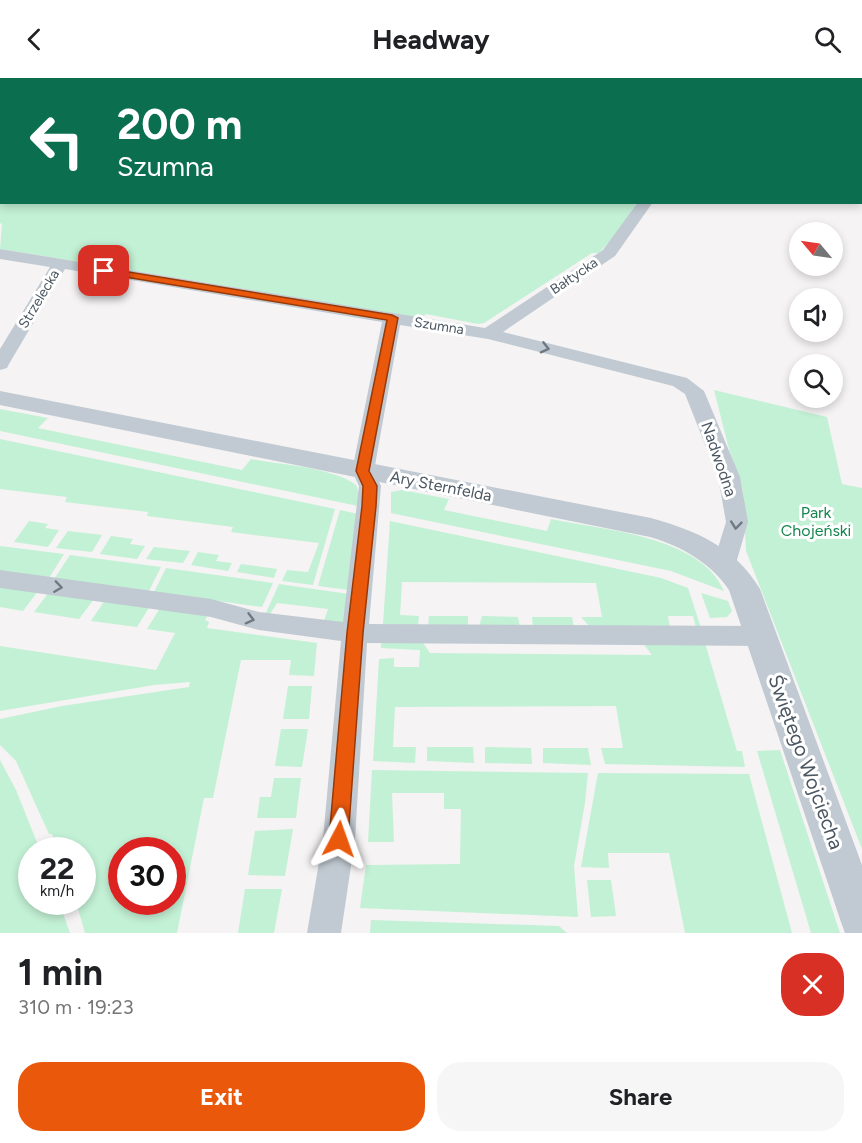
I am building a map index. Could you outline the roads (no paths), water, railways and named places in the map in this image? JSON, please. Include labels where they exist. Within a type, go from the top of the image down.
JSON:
[{"type":"street","name":"Bałtycka","points":[[488,334],[609,252],[645,204]]},
{"type":"street","name":"Szumna","points":[[0,254],[488,334],[674,380],[694,391]]},
{"type":"street","name":"Strzelecka","points":[[0,364],[60,264]]},
{"type":"street","points":[[324,933],[339,839],[355,633],[370,486],[363,471],[392,318]]},
{"type":"street","name":"Nadwodna","points":[[694,391],[729,477],[737,514],[736,533],[725,564]]},
{"type":"street","name":"Ary Sternfelda","points":[[0,398],[666,532],[691,542],[725,564],[744,589],[761,636]]},
{"type":"street","points":[[0,579],[211,608],[259,621],[355,633],[761,636]]},
{"type":"street","name":"Świętego Wojciecha","points":[[761,636],[862,922]]},
{"type":"park label","name":"Park Chojeński","points":[[816,521]]}]
